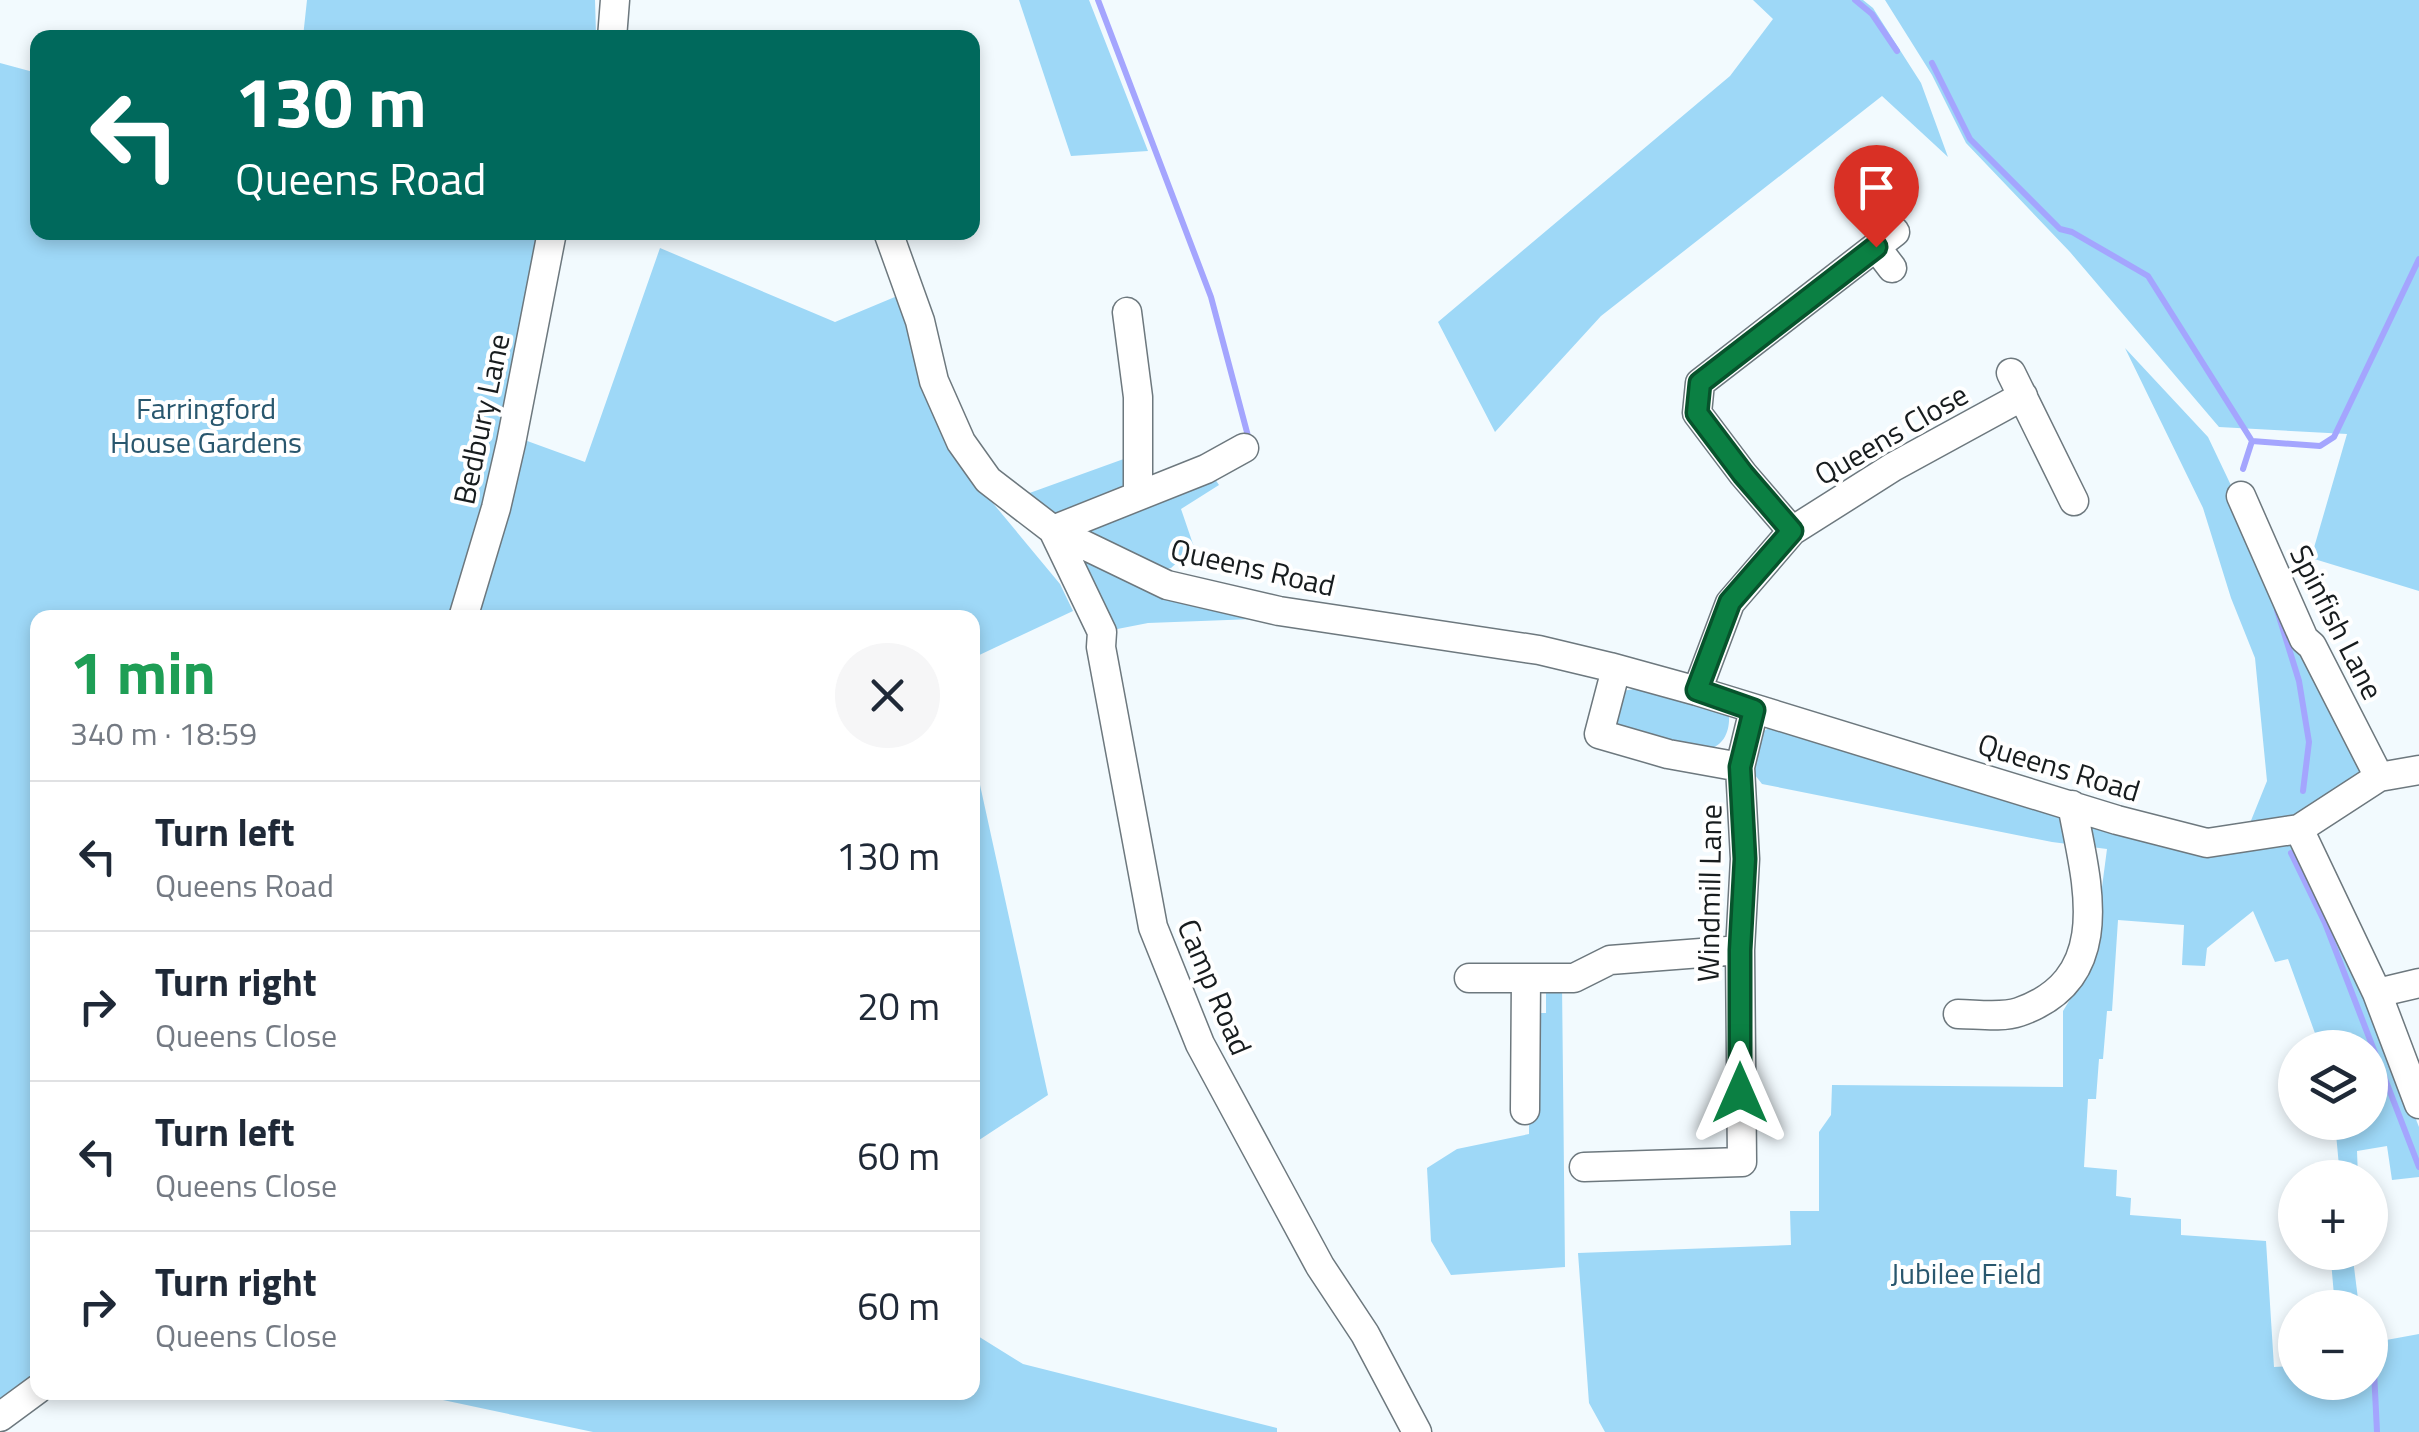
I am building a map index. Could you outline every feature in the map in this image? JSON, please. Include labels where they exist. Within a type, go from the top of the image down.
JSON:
[{"type":"street","points":[[613,30],[615,0]]},
{"type":"street","name":"Bedbury Lane","points":[[465,610],[508,459],[550,240]]},
{"type":"street","name":"Queens Road","points":[[901,240],[934,380],[961,442],[988,480],[1053,530],[1168,585],[1279,612],[1540,650],[1697,690],[2207,843],[2299,829],[2379,777],[2419,770]]},
{"type":"street","points":[[1792,531],[1697,413],[1700,383],[1888,249]]},
{"type":"street","points":[[1127,312],[1138,397],[1138,496]]},
{"type":"street","name":"Queens Close","points":[[1697,690],[1730,602],[1792,531],[2017,385],[2074,501]]},
{"type":"street","points":[[1053,530],[1206,469],[1244,448]]},
{"type":"street","name":"Spinfish Lane","points":[[2241,496],[2304,639],[2312,646],[2379,777]]},
{"type":"street","name":"Camp Road","points":[[1053,530],[1102,632],[1101,648],[1153,927],[1200,1044],[1320,1266],[1365,1334],[1418,1432]]},
{"type":"street","points":[[1616,669],[1599,734],[1668,754],[1740,767]]},
{"type":"street","name":"Windmill Lane","points":[[1584,1167],[1742,1162],[1740,950],[1745,859],[1740,767],[1754,710]]},
{"type":"street","points":[[1958,1014],[2017,1013],[2056,993],[2081,958],[2088,918],[2088,878],[2072,805]]},
{"type":"street","points":[[2299,829],[2378,993],[2419,1104]]},
{"type":"street","points":[[1469,978],[1574,978],[1610,960],[1740,950]]},
{"type":"street","points":[[1525,1110],[1526,978]]},
{"type":"street","points":[[2378,993],[2419,983]]},
{"type":"street","points":[[0,1417],[30,1395]]},
{"type":"green space","points":[[307,0],[595,0],[596,30],[304,30]]},
{"type":"green space","points":[[1019,0],[1089,0],[1148,151],[1071,156]]},
{"type":"green space","points":[[1753,0],[1863,0],[1873,8],[1921,83],[1948,157],[1882,96],[1601,316],[1495,432],[1438,322],[1730,76],[1773,19]]},
{"type":"green space","points":[[1885,0],[2419,0],[2419,591],[2311,558],[2347,434],[2219,427],[2070,252],[1966,143],[1932,75]]},
{"type":"green space","name":"Farringford House Gardens","points":[[0,63],[30,71],[30,240],[542,240],[501,434],[455,610],[30,610],[30,1388],[0,1410]]},
{"type":"green space","points":[[660,248],[835,322],[902,294],[963,467],[1060,584],[1073,611],[980,655],[980,610],[469,610],[519,438],[585,462]]},
{"type":"green space","points":[[2125,348],[2208,437],[2365,767],[2296,822],[2248,828],[2267,781],[2255,658],[2231,598],[2203,508]]},
{"type":"green space","points":[[1132,456],[1135,489],[1215,479],[1219,485],[1181,509],[1194,547],[1171,568],[1162,570],[1254,619],[1148,623],[1102,632],[1024,495]]},
{"type":"green space","points":[[1639,688],[1729,715],[1724,738],[1704,750],[1618,726],[1614,706],[1623,691]]},
{"type":"green space","name":"Jubilee Field","points":[[1781,724],[2117,823],[2290,834],[2381,1030],[2314,1030],[2288,959],[2275,962],[2253,911],[2207,948],[2205,966],[2182,965],[2184,925],[2118,920],[2112,1011],[2107,1011],[2096,1099],[2088,1099],[2084,1167],[2117,1170],[2116,1196],[2131,1198],[2130,1215],[2181,1219],[2181,1235],[2266,1241],[2278,1400],[2388,1400],[2388,1340],[2419,1334],[2419,1432],[1605,1432],[1589,1403],[1578,1253],[1791,1245],[1790,1211],[1819,1211],[1819,1132],[1831,1115],[1832,1085],[2063,1087],[2063,1011],[2092,963],[2107,849],[2052,842],[1762,784],[1747,765],[1750,749],[1766,730]]},
{"type":"green space","points":[[980,785],[1048,1095],[980,1139]]},
{"type":"green space","points":[[1562,983],[1565,1267],[1451,1275],[1431,1241],[1427,1168],[1457,1149],[1529,1134],[1530,1013],[1546,1013],[1546,984]]},
{"type":"green space","name":"Jubilee Field","points":[[2388,1048],[2419,1127],[2419,1177],[2392,1180],[2387,1146],[2357,1151],[2357,1160],[2338,1160],[2337,1140],[2388,1140]]},
{"type":"green space","points":[[2332,1270],[2354,1270],[2357,1290],[2334,1290]]},
{"type":"green space","points":[[980,1337],[1023,1364],[1277,1428],[1277,1432],[593,1432],[443,1400],[980,1400]]},
{"type":"waterway","points":[[1098,0],[1211,297],[1248,436]]},
{"type":"waterway","points":[[1855,0],[1872,14],[1897,51]]},
{"type":"waterway","points":[[1932,63],[1970,139],[2060,229],[2072,232],[2148,276],[2252,441],[2243,469]]},
{"type":"waterway","points":[[2252,441],[2320,446],[2334,437],[2419,259]]},
{"type":"waterway","points":[[2277,610],[2299,681],[2309,742],[2303,791]]},
{"type":"waterway","points":[[2291,853],[2325,923],[2419,1167]]},
{"type":"waterway","points":[[2375,1400],[2377,1432]]},
{"type":"route","points":[[1740,1093],[1740,950],[1745,859],[1740,767],[1754,710],[1697,690],[1730,602],[1792,531],[1697,413],[1700,383],[1876,247]]}]
